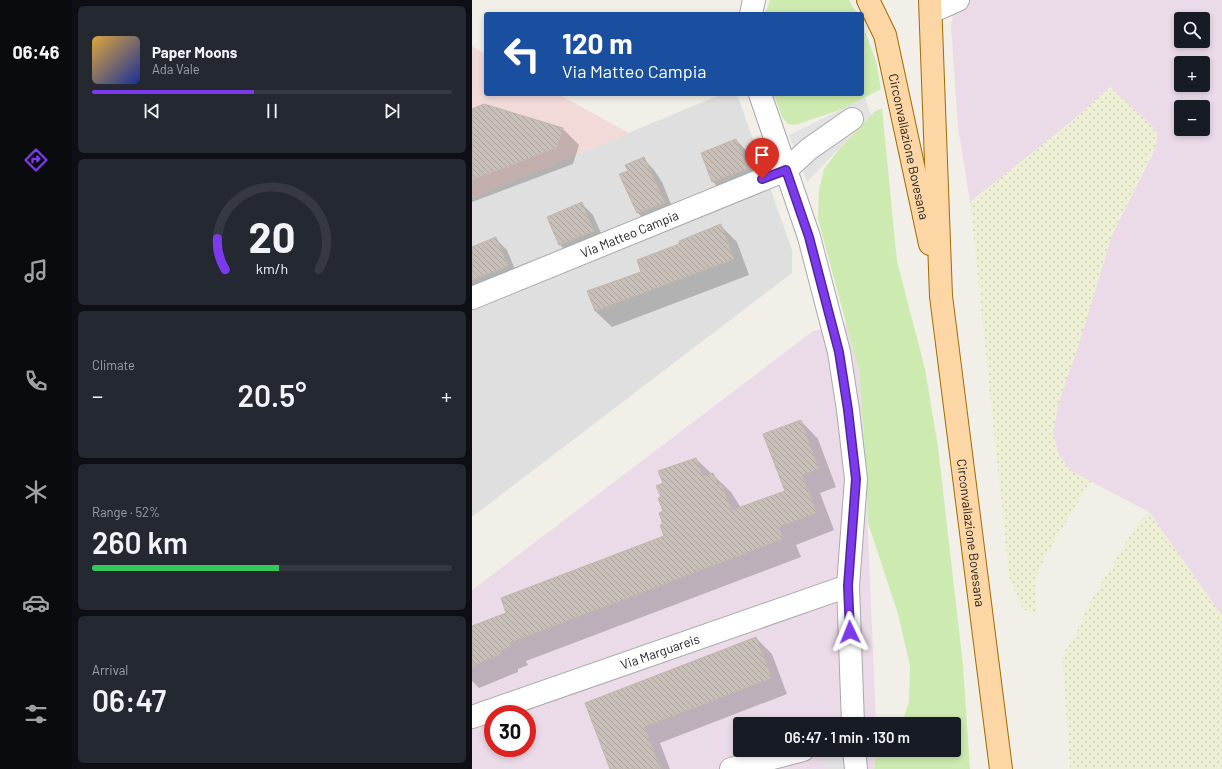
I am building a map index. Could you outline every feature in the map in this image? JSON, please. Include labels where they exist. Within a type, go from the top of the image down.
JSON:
[{"type":"main road","name":"Circonvallazione Bovesana","points":[[868,0],[885,35],[941,296],[1001,769]]},
{"type":"main road","name":"Circonvallazione Bovesana","points":[[931,6],[941,296]]},
{"type":"street","points":[[751,12],[754,0]]},
{"type":"street","points":[[931,6],[958,0]]},
{"type":"street","points":[[761,96],[809,237],[839,352],[848,410],[856,479],[848,586],[853,717]]},
{"type":"street","points":[[786,170],[809,149],[852,119]]},
{"type":"street","name":"Via Matteo Campia","points":[[472,298],[786,170]]},
{"type":"street","name":"Via Marguareis","points":[[472,717],[848,586]]},
{"type":"street","points":[[731,769],[776,757]]},
{"type":"street","points":[[855,757],[856,769]]},
{"type":"shaded area","points":[[956,0],[1222,0],[1222,616],[1149,512],[1071,471],[1059,455],[1053,434],[1059,401],[1076,353],[1112,235],[1152,155],[1156,144],[1157,133],[1150,124],[1110,87],[1072,121],[970,202],[958,127],[951,25]]},
{"type":"shaded area","points":[[472,46],[484,53],[484,96],[562,96],[629,133],[472,198]]},
{"type":"shaded area","points":[[717,96],[738,96],[792,250],[792,273],[472,517],[472,198]]},
{"type":"shaded area","points":[[865,98],[871,115],[807,182],[789,135]]},
{"type":"shaded area","points":[[847,324],[859,371],[864,437],[876,717],[733,717],[733,757],[876,757],[874,769],[472,769],[472,590],[813,331]]},
{"type":"shaded area","points":[[824,757],[856,757],[858,769],[825,769]]},
{"type":"green space","points":[[770,0],[849,0],[856,12],[766,12]]},
{"type":"green space","points":[[864,29],[876,61],[881,89],[843,109],[795,125],[788,124],[782,117],[775,96],[864,96]]},
{"type":"green space","points":[[1110,87],[1150,124],[1157,133],[1156,144],[1112,235],[1076,353],[1059,401],[1053,434],[1059,455],[1071,471],[1091,481],[1046,555],[1035,580],[1037,615],[1024,609],[1018,600],[1009,576],[970,202],[1072,121]]},
{"type":"green space","points":[[882,108],[897,261],[925,369],[938,447],[963,665],[970,769],[874,769],[876,757],[961,757],[961,717],[904,717],[909,702],[910,666],[898,614],[868,523],[859,371],[818,219],[819,190],[824,169],[840,148],[875,111]]},
{"type":"green space","points":[[1149,512],[1222,616],[1222,769],[1070,769],[1062,656],[1077,632],[1087,607],[1137,524]]},
{"type":"building","points":[[484,104],[563,128],[557,148],[472,180],[472,109]]},
{"type":"building","points":[[736,139],[747,169],[712,182],[701,153]]},
{"type":"building","points":[[644,157],[665,203],[637,213],[619,174],[628,171],[625,165]]},
{"type":"building","points":[[582,202],[594,231],[559,245],[547,217]]},
{"type":"building","points":[[721,224],[734,259],[595,311],[587,291],[641,272],[637,260],[679,244],[679,241]]},
{"type":"building","points":[[496,237],[508,266],[472,280],[472,247]]},
{"type":"building","points":[[801,420],[819,469],[802,475],[817,513],[779,527],[783,539],[509,643],[511,647],[500,651],[501,654],[472,666],[472,626],[506,613],[501,598],[664,536],[660,525],[663,524],[659,513],[663,511],[658,498],[661,497],[656,486],[663,483],[658,471],[696,458],[703,476],[713,473],[718,485],[721,484],[732,510],[785,491],[763,434]]},
{"type":"building","points":[[756,637],[772,678],[644,727],[661,769],[610,769],[585,703]]},
{"type":"route","points":[[762,179],[786,170],[809,237],[839,352],[848,410],[856,479],[848,586],[850,632]]}]
